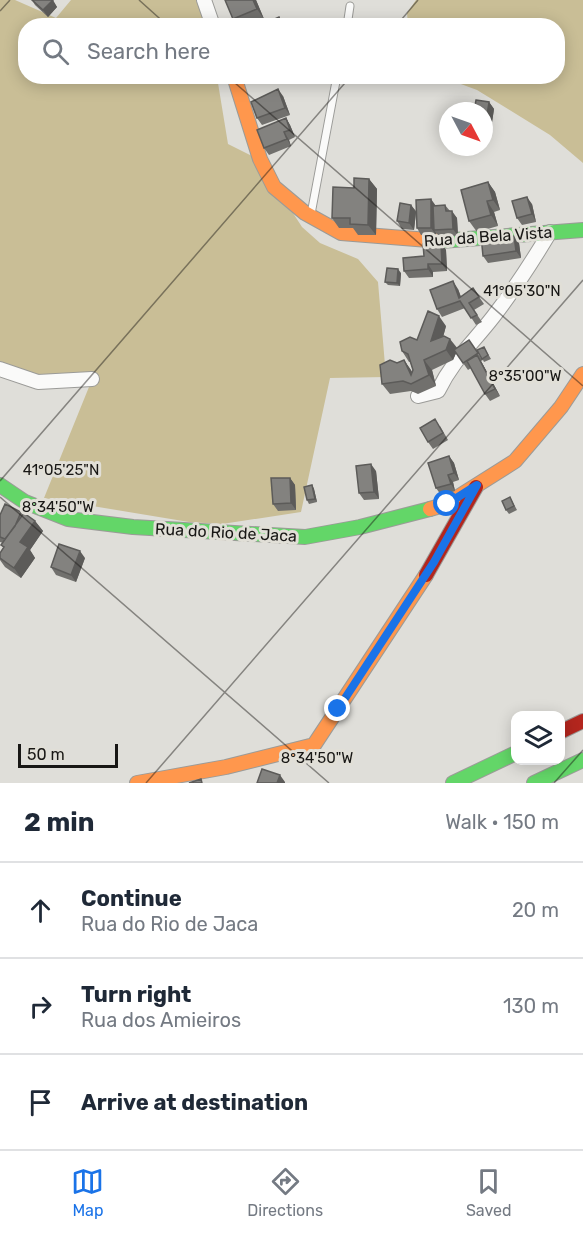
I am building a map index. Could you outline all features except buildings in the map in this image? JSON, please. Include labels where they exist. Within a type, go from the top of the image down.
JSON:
[{"type":"main road","name":"Rua da Bela Vista","points":[[237,84],[260,159],[274,187],[311,216],[340,233],[434,242],[583,230]]},
{"type":"main road","name":"Rua do Rio de Jaca","points":[[0,485],[25,502],[68,519],[133,527],[305,537],[360,527],[447,504],[515,461],[561,407],[583,374]]},
{"type":"main road","points":[[137,783],[226,767],[314,745],[434,562],[477,485]]},
{"type":"main road","points":[[565,730],[583,721]]},
{"type":"main road","points":[[453,783],[511,755]]},
{"type":"main road","points":[[534,783],[583,760]]},
{"type":"street","points":[[204,0],[210,18]]},
{"type":"street","points":[[418,396],[438,391],[451,365],[471,344],[521,280],[550,232]]},
{"type":"street","points":[[0,369],[38,382],[92,380]]},
{"type":"lane","points":[[348,18],[350,6]]},
{"type":"lane","points":[[311,216],[336,84]]},
{"type":"shaded area","points":[[0,0],[15,0],[56,18],[18,18],[18,84],[218,84],[228,144],[258,159],[302,227],[320,243],[358,259],[378,282],[386,377],[330,378],[301,512],[222,524],[189,522],[44,498],[91,382],[38,381],[0,370]]},
{"type":"shaded area","points":[[71,0],[196,0],[203,18],[56,18]]},
{"type":"shaded area","points":[[416,0],[583,0],[583,163],[550,135],[477,90],[461,84],[565,84],[565,18],[407,18],[407,13]]},
{"type":"traffic: fast","points":[[441,241],[583,230]]},
{"type":"traffic: fast","points":[[0,485],[25,502],[68,519],[133,527],[305,537],[360,527],[430,509]]},
{"type":"traffic: fast","points":[[453,783],[511,755]]},
{"type":"traffic: fast","points":[[534,783],[583,760]]},
{"type":"traffic: slow","points":[[237,84],[260,159],[274,187],[305,213],[341,233],[441,241]]},
{"type":"traffic: slow","points":[[430,509],[447,504],[515,461],[561,407],[583,374]]},
{"type":"traffic: slow","points":[[137,783],[226,767],[314,745],[426,575]]},
{"type":"traffic: jam","points":[[426,575],[476,487]]},
{"type":"traffic: jam","points":[[565,730],[583,721]]},
{"type":"route","points":[[338,709],[434,562],[477,485],[447,504]]}]
